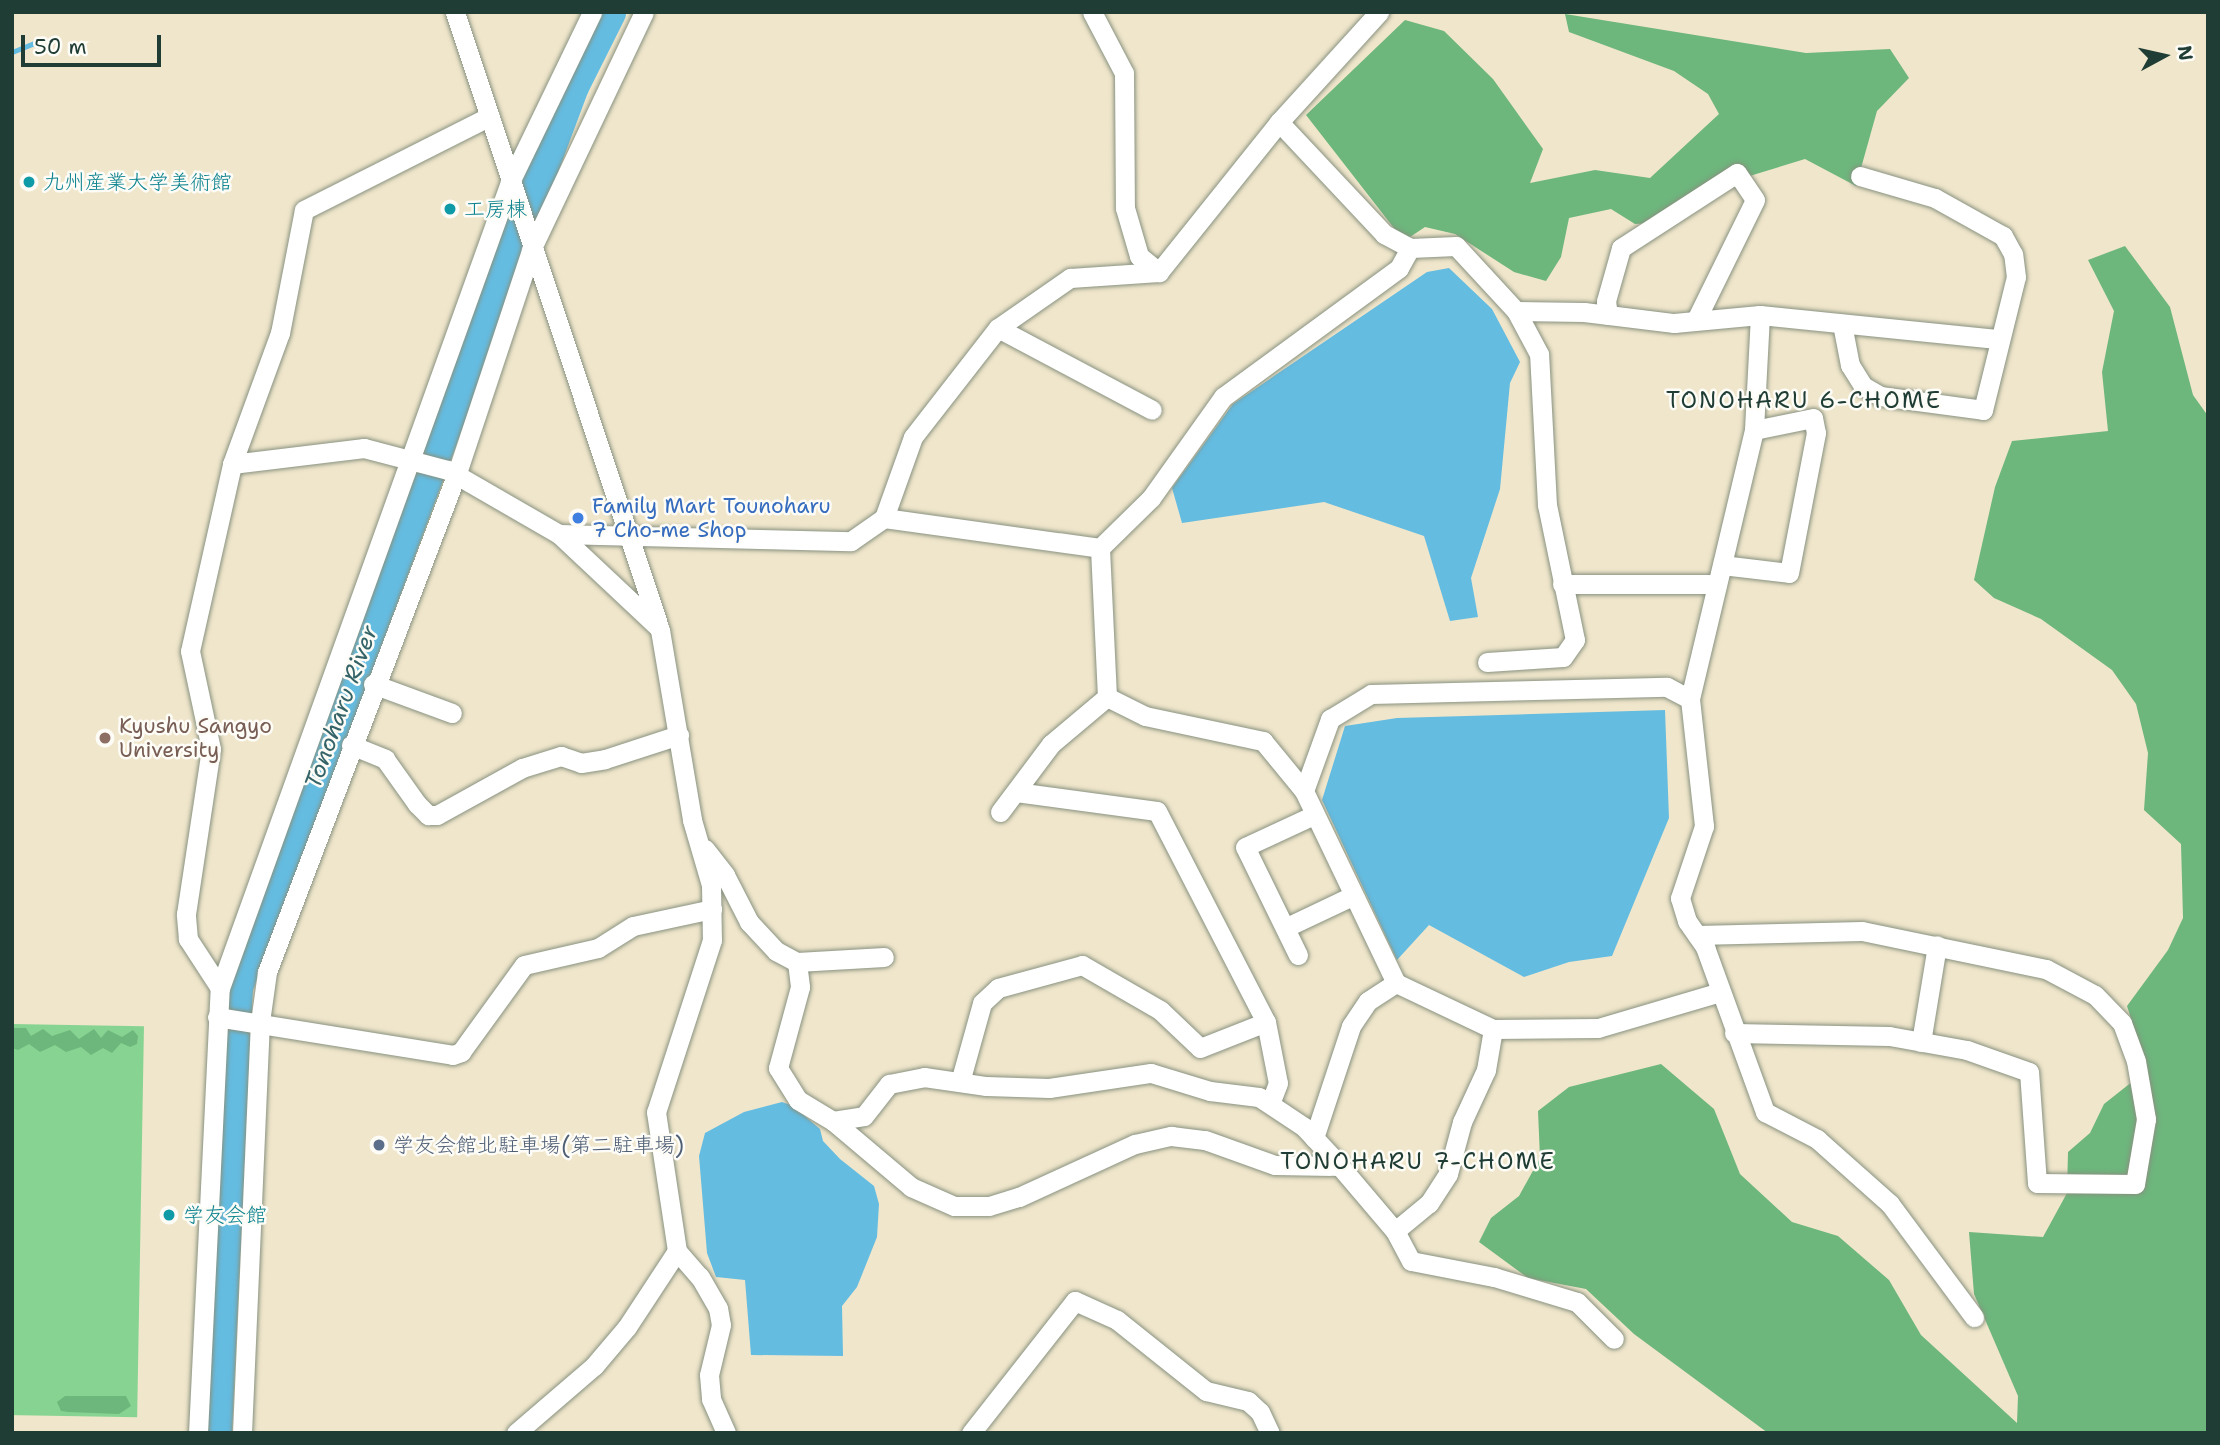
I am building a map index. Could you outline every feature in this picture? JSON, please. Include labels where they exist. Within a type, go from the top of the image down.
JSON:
[{"type":"street","points":[[456,12],[529,244],[631,534],[660,629],[698,839],[711,885],[712,940],[656,1112],[677,1251],[699,1277],[718,1308],[721,1325],[709,1375],[711,1399],[726,1433]]},
{"type":"street","points":[[198,1433],[220,988],[512,188],[592,12]]},
{"type":"street","points":[[242,1433],[260,1022],[267,972],[452,472],[529,244],[643,12]]},
{"type":"street","points":[[1092,12],[1124,74],[1125,208],[1139,256],[1159,272]]},
{"type":"street","points":[[559,534],[851,541],[884,518],[913,437],[998,328],[1070,278],[1159,272],[1279,122],[1379,12]]},
{"type":"street","points":[[220,988],[188,939],[186,914],[211,749],[191,651],[232,464],[279,333],[303,210],[489,116]]},
{"type":"street","points":[[1279,122],[1384,234],[1410,248],[1456,246],[1516,311],[1541,364],[1548,505],[1575,640],[1563,657],[1487,662]]},
{"type":"street","points":[[1608,315],[1606,301],[1620,248],[1737,173],[1755,200],[1696,320]]},
{"type":"street","points":[[1842,324],[1850,365],[1863,386],[1880,396],[1983,410],[1997,339],[2016,277],[2014,254],[2003,236],[1935,198],[1860,176]]},
{"type":"street","points":[[1107,697],[1100,548],[1151,498],[1223,397],[1399,268],[1410,248]]},
{"type":"street","points":[[1516,311],[1608,315],[1674,323],[1760,315],[1997,339]]},
{"type":"street","points":[[1760,315],[1754,430],[1690,699],[1704,825],[1680,898],[1720,992],[1765,1112],[1817,1139],[1890,1203],[1974,1317]]},
{"type":"street","points":[[998,328],[1152,410]]},
{"type":"street","points":[[1722,565],[1789,573],[1816,433],[1813,418],[1754,430]]},
{"type":"street","points":[[232,464],[364,448],[415,458],[452,472],[559,534],[660,629]]},
{"type":"street","points":[[884,518],[1100,548]]},
{"type":"street","points":[[1562,584],[1717,584]]},
{"type":"street","points":[[373,684],[452,713]]},
{"type":"street","points":[[1304,791],[1330,719],[1371,694],[1667,687],[1690,699]]},
{"type":"street","points":[[1107,697],[1145,716],[1263,741],[1304,791],[1352,897],[1396,983],[1493,1029],[1598,1028],[1720,992]]},
{"type":"street","points":[[1000,812],[1051,744],[1107,697]]},
{"type":"street","points":[[351,745],[385,759],[417,804],[428,815],[437,815],[522,768],[561,756],[581,763],[605,759],[679,735]]},
{"type":"street","points":[[1016,792],[1157,811],[1266,1023],[1278,1083],[1270,1104]]},
{"type":"street","points":[[1298,955],[1245,847],[1314,815]]},
{"type":"street","points":[[698,839],[725,875],[749,922],[776,951],[797,962],[884,957]]},
{"type":"street","points":[[1291,925],[1352,897]]},
{"type":"street","points":[[217,1017],[453,1055],[461,1052],[524,965],[598,948],[633,926],[712,909]]},
{"type":"street","points":[[1697,936],[1862,931],[2046,969],[2095,995],[2122,1023],[2136,1060],[2146,1119],[2135,1184],[2037,1183],[2029,1072],[1967,1051],[1889,1035],[1734,1033]]},
{"type":"street","points":[[1921,1042],[1937,945]]},
{"type":"street","points":[[797,962],[800,987],[783,1035],[778,1068],[798,1100],[833,1121],[911,1187],[954,1206],[989,1206],[1020,1197],[1135,1144],[1171,1136],[1205,1140],[1275,1166],[1341,1166]]},
{"type":"street","points":[[960,1083],[982,1003],[998,988],[1082,965],[1160,1010],[1200,1048],[1266,1023]]},
{"type":"street","points":[[1314,1138],[1351,1026],[1368,1001],[1396,983]]},
{"type":"street","points":[[1395,1231],[1429,1203],[1448,1174],[1462,1122],[1486,1070],[1493,1029]]},
{"type":"street","points":[[833,1121],[864,1116],[889,1084],[925,1077],[960,1083],[1049,1088],[1151,1073],[1210,1091],[1259,1097],[1314,1138],[1341,1166],[1395,1231],[1411,1261],[1494,1277],[1577,1302],[1614,1339]]},
{"type":"street","points":[[516,1433],[594,1366],[627,1327],[677,1251]]},
{"type":"street","points":[[971,1433],[1075,1301],[1117,1320],[1206,1391],[1248,1401],[1260,1412],[1270,1433]]},
{"type":"green space","points":[[1565,14],[1806,53],[1890,49],[1909,78],[1877,111],[1856,186],[1805,159],[1694,193],[1674,222],[1635,224],[1611,209],[1569,218],[1561,257],[1546,281],[1514,272],[1455,234],[1425,227],[1404,241],[1306,115],[1405,20],[1444,31],[1493,79],[1543,149],[1530,183],[1595,170],[1650,178],[1719,114],[1708,94],[1674,71],[1569,32]]},
{"type":"green space","points":[[2125,246],[2170,307],[2193,395],[2208,416],[2208,1433],[1768,1433],[1634,1334],[1586,1289],[1528,1278],[1479,1242],[1491,1218],[1519,1196],[1540,1158],[1538,1111],[1569,1087],[1661,1064],[1714,1109],[1740,1174],[1792,1222],[1838,1236],[1889,1280],[1921,1335],[2017,1423],[2018,1396],[1974,1294],[1969,1232],[2043,1237],[2067,1193],[2068,1152],[2090,1133],[2104,1104],[2147,1070],[2127,1006],[2168,950],[2183,918],[2181,844],[2144,810],[2148,753],[2136,704],[2112,670],[2041,619],[1994,598],[1974,580],[1995,487],[2012,441],[2108,431],[2102,372],[2114,311],[2088,260]]},
{"type":"green space","points":[[12,1024],[144,1026],[137,1417],[12,1415]]},
{"type":"green space","points":[[12,1028],[26,1028],[31,1036],[43,1029],[52,1036],[70,1030],[79,1039],[94,1029],[101,1038],[108,1030],[122,1037],[133,1030],[138,1036],[137,1044],[130,1047],[121,1043],[112,1053],[103,1048],[91,1055],[81,1047],[66,1052],[55,1045],[40,1052],[29,1044],[18,1050],[12,1048]]},
{"type":"green space","points":[[65,1396],[126,1396],[131,1406],[119,1414],[61,1411],[57,1402]]},
{"type":"water","points":[[1449,268],[1492,309],[1520,362],[1510,383],[1500,489],[1471,578],[1478,617],[1450,621],[1424,536],[1324,502],[1182,523],[1172,488],[1233,404],[1427,272]]},
{"type":"water","points":[[1665,710],[1669,818],[1612,956],[1569,962],[1524,977],[1429,925],[1397,960],[1322,800],[1345,726],[1397,718]]},
{"type":"water","points":[[782,1102],[793,1106],[820,1129],[823,1141],[840,1159],[874,1186],[879,1204],[877,1237],[857,1287],[842,1306],[843,1356],[751,1355],[745,1280],[716,1277],[707,1253],[699,1156],[705,1133],[744,1112]]},
{"type":"waterway","name":"Tonoharu River","points":[[215,1433],[236,987],[572,86],[609,12]]},
{"type":"waterway","points":[[12,52],[37,42]]},
{"type":"place","name":"九州産業大学美術館","points":[[29,182]]},
{"type":"place","name":"工房棟","points":[[450,209]]},
{"type":"place","name":"Family Mart Tounoharu 7 Cho-me Shop","points":[[578,518]]},
{"type":"place","name":"Kyushu Sangyo University","points":[[105,738]]},
{"type":"place","name":"学友会館北駐車場(第二駐車場)","points":[[379,1145]]},
{"type":"place","name":"学友会館","points":[[169,1215]]},
{"type":"district","name":"TONOHARU 6-CHOME","points":[[1804,400]]},
{"type":"district","name":"TONOHARU 7-CHOME","points":[[1418,1161]]}]
